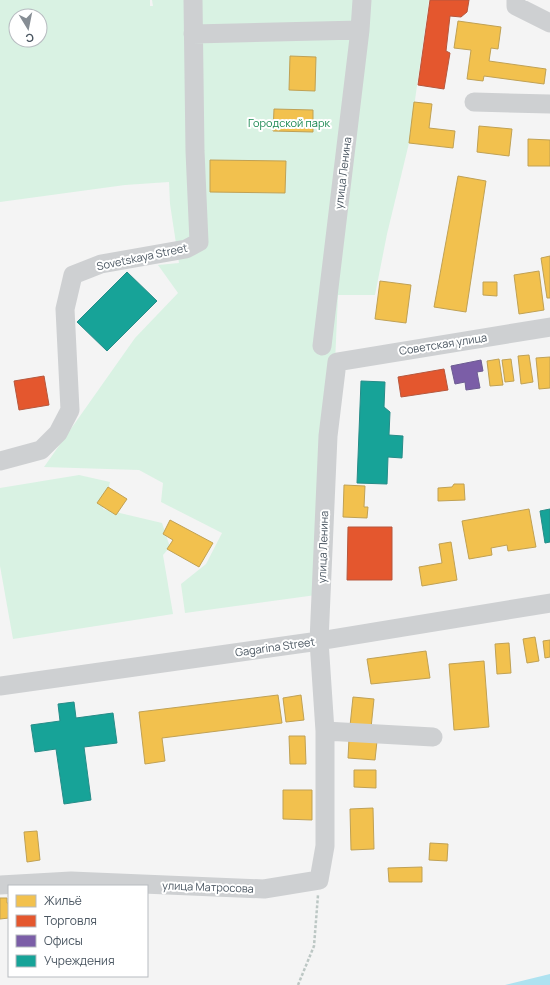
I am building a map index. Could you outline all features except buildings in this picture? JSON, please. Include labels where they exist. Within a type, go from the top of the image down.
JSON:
[{"type":"street","name":"Sovetskaya Street","points":[[0,462],[41,450],[58,433],[70,410],[65,306],[73,275],[101,264],[186,249],[199,242],[195,152],[193,0]]},
{"type":"street","name":"улица Ленина","points":[[322,346],[360,30],[362,0]]},
{"type":"street","points":[[516,0],[516,6],[550,23]]},
{"type":"street","points":[[193,34],[360,30]]},
{"type":"street","points":[[474,102],[550,104]]},
{"type":"street","name":"Советская улица","points":[[337,362],[550,327]]},
{"type":"street","name":"улица Ленина","points":[[319,880],[324,846],[325,731],[319,641],[328,436],[337,362]]},
{"type":"street","name":"Gagarina Street","points":[[0,686],[319,641],[550,603]]},
{"type":"street","points":[[325,731],[433,737]]},
{"type":"street","name":"улица Матросова","points":[[0,885],[71,881],[264,889],[319,880]]},
{"type":"path","points":[[298,985],[314,946],[319,880]]},
{"type":"green space","name":"Городской парк","points":[[0,0],[150,0],[150,6],[153,6],[152,0],[429,0],[409,143],[387,234],[375,295],[338,295],[335,363],[316,595],[185,613],[181,584],[206,564],[222,533],[161,502],[163,483],[139,470],[44,467],[135,338],[178,293],[158,265],[179,263],[170,204],[169,182],[125,185],[0,202]]},
{"type":"green space","points":[[79,475],[110,482],[103,509],[162,523],[170,547],[163,555],[173,614],[13,639],[0,566],[0,488]]},
{"type":"water","points":[[550,974],[550,985],[505,985]]}]
